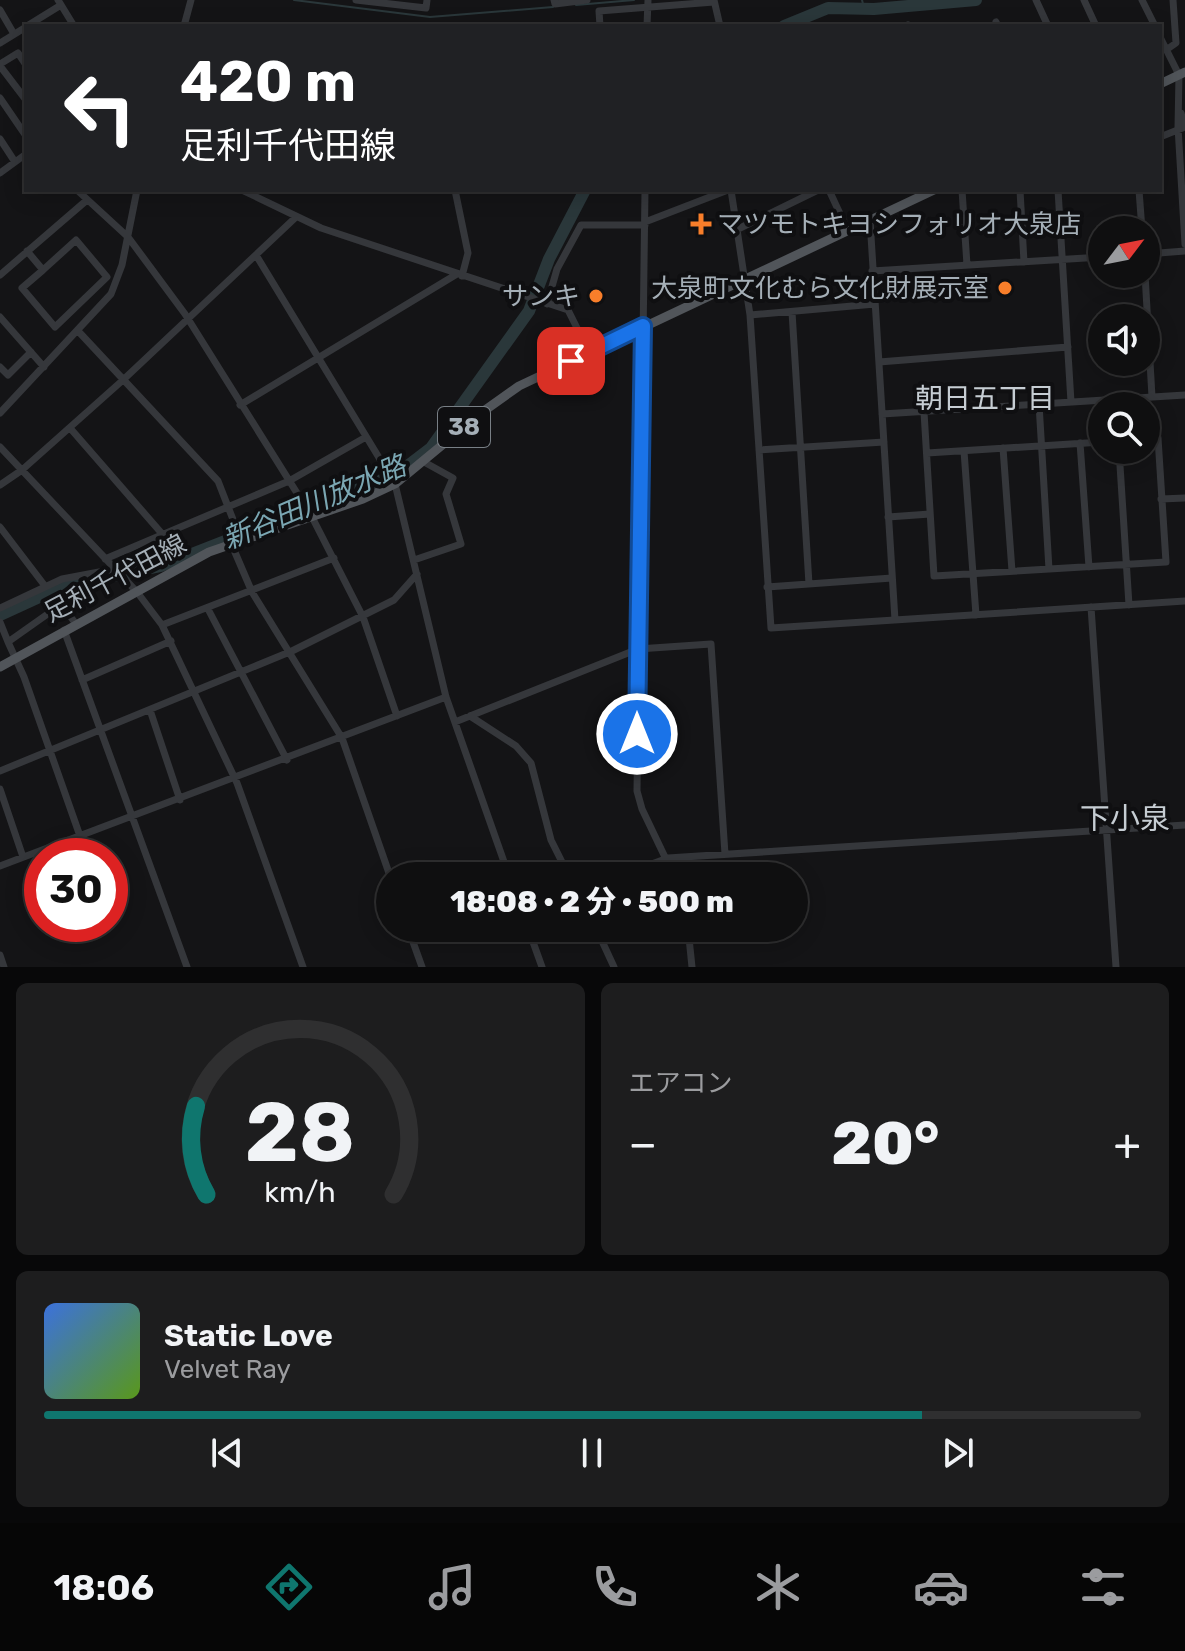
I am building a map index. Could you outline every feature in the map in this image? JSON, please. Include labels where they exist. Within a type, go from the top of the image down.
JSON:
[{"type":"main road","points":[[1162,83],[1182,73]]},
{"type":"main road","name":"足利千代田線","points":[[0,667],[237,540],[395,484],[519,386],[930,192]]},
{"type":"street","points":[[185,24],[191,0]]},
{"type":"street","points":[[356,0],[426,8],[427,0]]},
{"type":"street","points":[[554,0],[555,4],[587,0]]},
{"type":"street","points":[[1036,0],[1047,24]]},
{"type":"street","points":[[1084,0],[1095,24]]},
{"type":"street","points":[[1142,0],[1154,24]]},
{"type":"street","points":[[1166,50],[1176,43],[1173,0]]},
{"type":"street","points":[[600,24],[599,11],[648,3],[714,1],[720,24]]},
{"type":"street","points":[[30,24],[59,2],[73,24]]},
{"type":"street","points":[[647,24],[648,3]]},
{"type":"street","points":[[0,10],[14,34]]},
{"type":"street","points":[[0,43],[24,28]]},
{"type":"street","points":[[1162,41],[1182,73],[1179,110],[1185,244]]},
{"type":"street","points":[[24,62],[18,53],[1,62],[24,97]]},
{"type":"street","points":[[0,98],[24,133]]},
{"type":"street","points":[[1162,136],[1181,127]]},
{"type":"street","points":[[0,139],[15,162]]},
{"type":"street","points":[[0,173],[24,155]]},
{"type":"street","points":[[79,192],[128,237],[186,320],[304,503],[363,617],[397,716]]},
{"type":"street","points":[[0,413],[79,332],[111,294],[128,237],[137,192]]},
{"type":"street","points":[[246,192],[295,218],[571,313],[589,352]]},
{"type":"street","points":[[240,405],[460,275],[468,253],[455,192]]},
{"type":"street","points":[[645,192],[637,791],[642,809],[669,862]]},
{"type":"street","points":[[543,303],[581,225],[645,224],[725,192]]},
{"type":"street","points":[[730,192],[750,315],[771,628],[1185,601]]},
{"type":"street","points":[[738,229],[814,192]]},
{"type":"street","points":[[830,192],[848,231]]},
{"type":"street","points":[[962,192],[967,265]]},
{"type":"street","points":[[1020,192],[1024,262]]},
{"type":"street","points":[[1058,192],[1071,402]]},
{"type":"street","points":[[1139,192],[1141,216]]},
{"type":"street","points":[[0,275],[87,200]]},
{"type":"street","points":[[0,485],[70,428],[295,218]]},
{"type":"street","points":[[870,220],[895,620]]},
{"type":"street","points":[[76,240],[107,277],[55,327],[22,288],[43,270],[76,240]]},
{"type":"street","points":[[27,251],[43,270]]},
{"type":"street","points":[[1160,253],[1185,251]]},
{"type":"street","points":[[256,255],[395,484],[446,697],[504,862]]},
{"type":"street","points":[[872,271],[1088,258]]},
{"type":"street","points":[[1146,288],[1152,392]]},
{"type":"street","points":[[750,315],[875,304]]},
{"type":"street","points":[[792,312],[809,584]]},
{"type":"street","points":[[0,317],[44,367]]},
{"type":"street","points":[[79,332],[218,481],[236,525],[237,540],[252,592],[292,651],[342,738],[385,862]]},
{"type":"street","points":[[879,362],[1068,347]]},
{"type":"street","points":[[0,367],[8,375],[31,352]]},
{"type":"street","points":[[1160,397],[1185,395]]},
{"type":"street","points":[[882,414],[1088,401]]},
{"type":"street","points":[[1039,404],[1049,569]]},
{"type":"street","points":[[924,412],[934,576],[1166,562],[1159,464]]},
{"type":"street","points":[[70,428],[164,536]]},
{"type":"street","points":[[105,559],[289,481],[366,437]]},
{"type":"street","points":[[759,450],[802,450],[884,442]]},
{"type":"street","points":[[1080,443],[1089,567]]},
{"type":"street","points":[[927,453],[1088,443]]},
{"type":"street","points":[[0,447],[127,581],[162,625],[234,780],[303,967]]},
{"type":"street","points":[[1003,448],[1012,571]]},
{"type":"street","points":[[964,451],[976,615]]},
{"type":"street","points":[[414,560],[461,544],[446,494],[453,478],[424,462]]},
{"type":"street","points":[[1120,464],[1129,605]]},
{"type":"street","points":[[1161,499],[1185,498]]},
{"type":"street","points":[[888,517],[930,514]]},
{"type":"street","points":[[0,527],[45,586]]},
{"type":"street","points":[[162,625],[334,558]]},
{"type":"street","points":[[0,608],[45,586],[116,571]]},
{"type":"street","points":[[0,771],[292,651],[394,600],[417,574]]},
{"type":"street","points":[[767,587],[892,578]]},
{"type":"street","points":[[1091,607],[1116,967]]},
{"type":"street","points":[[8,642],[49,613],[64,608],[76,624]]},
{"type":"street","points":[[208,609],[287,760]]},
{"type":"street","points":[[0,622],[16,656],[80,836]]},
{"type":"street","points":[[64,630],[187,967]]},
{"type":"street","points":[[82,680],[171,641]]},
{"type":"street","points":[[455,722],[638,649],[711,644],[725,854]]},
{"type":"street","points":[[0,866],[287,760],[446,697]]},
{"type":"street","points":[[150,710],[180,800]]},
{"type":"street","points":[[470,716],[516,746],[531,763],[551,840],[562,862]]},
{"type":"street","points":[[0,789],[3,808],[23,857]]},
{"type":"street","points":[[657,862],[668,858],[725,854],[1185,825]]},
{"type":"street","points":[[413,942],[422,967]]},
{"type":"street","points":[[533,942],[542,967]]},
{"type":"street","points":[[602,942],[614,967]]},
{"type":"street","points":[[689,942],[692,967]]},
{"type":"street","points":[[0,955],[4,967]]},
{"type":"waterway","points":[[294,0],[430,17],[553,7]]},
{"type":"waterway","points":[[576,5],[634,0]]},
{"type":"waterway","points":[[862,0],[864,8]]},
{"type":"waterway","points":[[789,24],[828,8],[874,9],[976,0]]},
{"type":"waterway","name":"新谷田川放水路","points":[[0,615],[61,587],[161,566],[397,474],[431,448],[529,311],[549,259],[584,192]]},
{"type":"place","name":"マツモトキヨシフォリオ大泉店","points":[[701,224]]},
{"type":"place","name":"大泉町文化むら文化財展示室","points":[[1005,288]]},
{"type":"place","name":"サンキ","points":[[596,296]]},
{"type":"district","name":"朝日五丁目","points":[[985,398]]},
{"type":"district","name":"下小泉","points":[[1125,819]]},
{"type":"route","points":[[571,361],[643,326],[637,734]]}]
